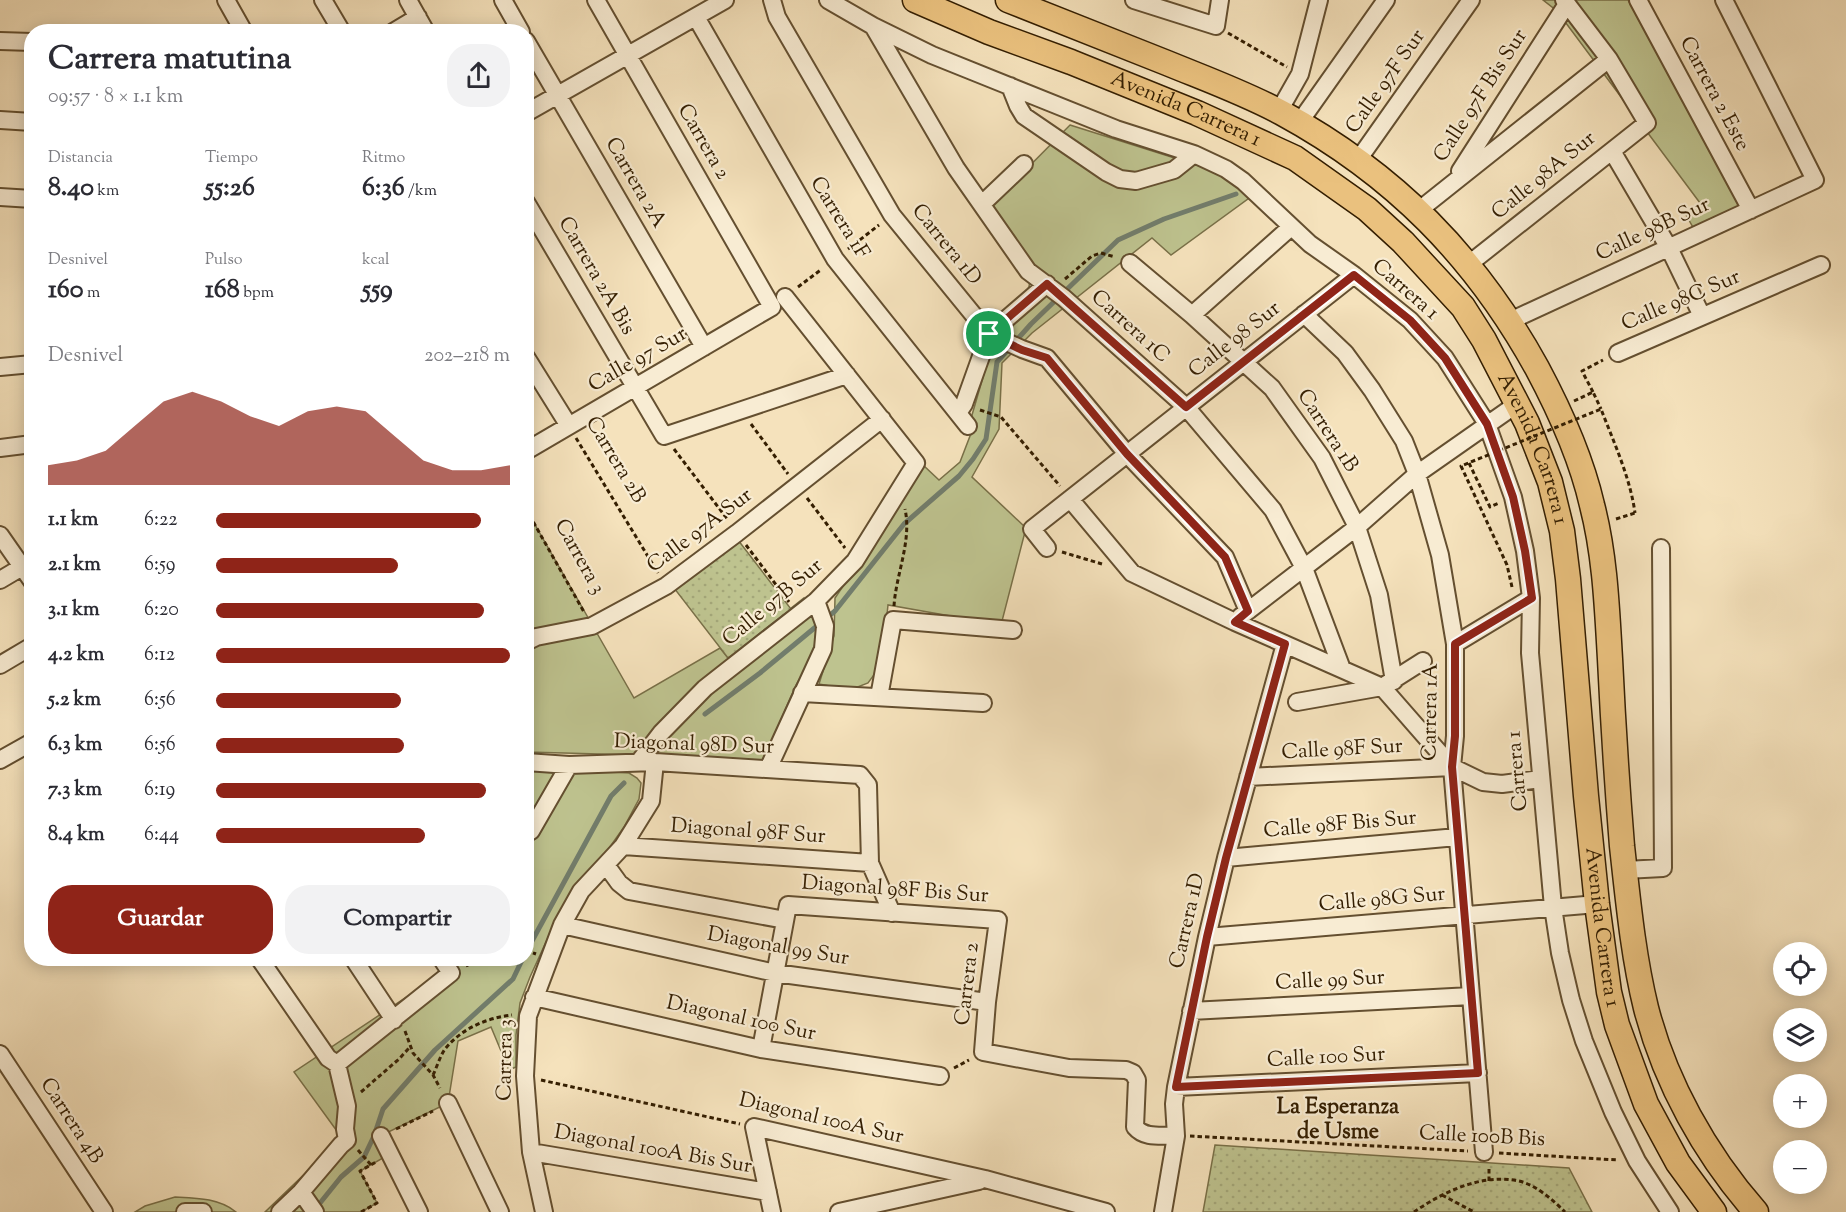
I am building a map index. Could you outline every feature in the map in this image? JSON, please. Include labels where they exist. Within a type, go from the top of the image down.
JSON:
[{"type":"highway","name":"Avenida Carrera 1","points":[[915,0],[989,32],[1071,62],[1197,113],[1271,146],[1304,164],[1367,209],[1403,242],[1463,307],[1484,340],[1527,423],[1550,482],[1562,531],[1597,904],[1609,992],[1617,1025],[1646,1104],[1678,1163],[1714,1212]]},
{"type":"highway","name":"Avenida Carrera 1","points":[[1008,0],[1211,80],[1289,117],[1358,160],[1418,211],[1469,264],[1510,321],[1559,413],[1577,456],[1592,505],[1605,585],[1619,811],[1629,910],[1646,1009],[1675,1089],[1707,1148],[1756,1212]]},
{"type":"street","points":[[226,0],[240,24]]},
{"type":"street","points":[[323,0],[337,24]]},
{"type":"street","points":[[408,0],[422,24]]},
{"type":"street","points":[[503,0],[516,24]]},
{"type":"street","name":"Carrera 2","points":[[596,0],[779,302],[847,375],[916,463]]},
{"type":"street","points":[[534,108],[725,0]]},
{"type":"street","name":"Carrera 1D","points":[[772,0],[777,17],[892,215],[996,337],[1022,350],[1047,358],[1127,454],[1225,557],[1241,616]]},
{"type":"street","name":"Carrera 1","points":[[828,0],[873,26],[932,55],[1116,129],[1194,154],[1226,169],[1243,181],[1310,244],[1354,275],[1410,320],[1445,358],[1487,424],[1513,497],[1525,551],[1532,598],[1530,653],[1553,908],[1571,1000],[1584,1041],[1613,1112],[1637,1161],[1670,1212]]},
{"type":"street","points":[[1144,2],[1216,26],[1220,0]]},
{"type":"street","points":[[1289,117],[1319,0]]},
{"type":"street","points":[[1289,117],[1386,0]]},
{"type":"street","name":"Calle 97F Sur","points":[[1358,160],[1471,0]]},
{"type":"street","name":"Carrera 2 Este","points":[[1638,0],[1751,210]]},
{"type":"street","name":"Calle 98B Sur","points":[[1510,321],[1815,180],[1724,0]]},
{"type":"street","points":[[1418,211],[1609,59],[1565,2]]},
{"type":"street","name":"Calle 97F Bis Sur","points":[[1453,182],[1565,2]]},
{"type":"street","name":"Carrera 1F","points":[[696,17],[835,259],[968,426]]},
{"type":"street","name":"Carrera 1C","points":[[873,26],[956,168],[1028,271],[1055,291],[1186,407],[1273,510],[1304,568],[1342,669]]},
{"type":"street","points":[[0,41],[24,42]]},
{"type":"street","name":"Carrera 2A","points":[[534,54],[704,347]]},
{"type":"street","name":"Calle 98A Sur","points":[[1469,264],[1647,123],[1609,59]]},
{"type":"street","points":[[1010,86],[1024,116],[1106,172],[1120,179],[1136,181],[1174,170],[1194,154]]},
{"type":"street","points":[[0,120],[24,122]]},
{"type":"street","points":[[1612,151],[1669,248],[1702,316]]},
{"type":"street","points":[[982,204],[1024,164]]},
{"type":"street","points":[[0,197],[24,198]]},
{"type":"street","name":"Carrera 2A Bis","points":[[534,215],[664,436],[847,375]]},
{"type":"street","points":[[1192,315],[1291,227]]},
{"type":"street","name":"Carrera 1B","points":[[1123,260],[1192,315],[1272,388],[1322,458],[1357,527],[1379,595],[1388,684]]},
{"type":"street","name":"Calle 98C Sur","points":[[1618,352],[1821,265]]},
{"type":"street","name":"Calle 98 Sur","points":[[1047,548],[1032,529],[1354,275]]},
{"type":"street","points":[[958,413],[996,337],[1055,291]]},
{"type":"street","name":"Calle 97 Sur","points":[[534,446],[779,302]]},
{"type":"street","name":"Carrera 1A","points":[[1304,314],[1345,353],[1372,390],[1404,441],[1417,474],[1440,555],[1455,644],[1455,736],[1452,767],[1484,1152]]},
{"type":"street","points":[[0,367],[24,364]]},
{"type":"street","name":"Carrera 2B","points":[[534,370],[569,426]]},
{"type":"street","points":[[1241,616],[1357,527],[1417,474],[1517,404]]},
{"type":"street","name":"Calle 97A Sur","points":[[534,638],[592,626],[666,586],[882,419]]},
{"type":"street","points":[[0,448],[24,445]]},
{"type":"street","name":"Calle 97B Sur","points":[[646,763],[661,734],[705,688],[821,613],[916,463]]},
{"type":"street","points":[[1070,499],[1132,573],[1241,616],[1285,644],[1342,669],[1388,684],[1452,767]]},
{"type":"street","points":[[0,535],[24,570]]},
{"type":"street","points":[[1625,870],[1663,868],[1661,548]]},
{"type":"street","points":[[0,580],[24,575]]},
{"type":"street","points":[[1455,644],[1532,598]]},
{"type":"street","points":[[768,769],[823,649],[821,613]]},
{"type":"street","points":[[879,697],[893,620],[1013,630]]},
{"type":"street","name":"Carrera 1D","points":[[1163,1212],[1176,1136],[1174,1104],[1176,1087],[1191,1011],[1226,858],[1285,644]]},
{"type":"street","points":[[0,665],[24,651]]},
{"type":"street","points":[[1297,702],[1388,684],[1423,661]]},
{"type":"street","points":[[802,693],[983,703]]},
{"type":"street","points":[[0,760],[24,746]]},
{"type":"street","name":"Diagonal 98D Sur","points":[[534,763],[569,765],[646,763],[860,775],[868,785],[870,862]]},
{"type":"street","name":"Carrera 3","points":[[544,1212],[531,1152],[525,1076],[528,1016],[562,925],[580,891],[623,846],[651,801],[646,763]]},
{"type":"street","points":[[534,820],[569,765]]},
{"type":"street","name":"Calle 98F Sur","points":[[1248,777],[1452,767],[1483,782],[1502,784],[1541,779]]},
{"type":"street","name":"Calle 98F Bis Sur","points":[[1226,858],[1458,837]]},
{"type":"street","name":"Diagonal 98F Sur","points":[[623,846],[870,862]]},
{"type":"street","points":[[870,862],[892,913]]},
{"type":"street","name":"Diagonal 98F Bis Sur","points":[[606,865],[619,883],[629,891],[787,913],[892,913],[998,920]]},
{"type":"street","name":"Calle 98G Sur","points":[[1207,937],[1597,904]]},
{"type":"street","points":[[760,1049],[787,913]]},
{"type":"street","name":"Carrera 2","points":[[983,1052],[998,920]]},
{"type":"street","name":"Diagonal 99 Sur","points":[[562,925],[775,973],[987,1002]]},
{"type":"street","points":[[266,966],[332,1061],[346,1106],[347,1140],[341,1145],[308,1202],[280,1212]]},
{"type":"street","points":[[359,966],[397,1017]]},
{"type":"street","points":[[332,1061],[397,1017],[451,973],[446,966]]},
{"type":"street","name":"Calle 99 Sur","points":[[1191,1011],[1471,996]]},
{"type":"street","name":"Diagonal 100 Sur","points":[[534,997],[760,1049],[940,1076]]},
{"type":"street","points":[[983,1052],[1069,1068],[1126,1070],[1133,1073],[1137,1080],[1135,1127],[1139,1133],[1176,1136]]},
{"type":"street","name":"Carrera 4B","points":[[0,1054],[104,1212]]},
{"type":"street","name":"Calle 100 Sur","points":[[1176,1087],[1478,1073]]},
{"type":"street","points":[[448,1103],[500,1212]]},
{"type":"street","points":[[754,1127],[772,1212]]},
{"type":"street","name":"Diagonal 100A Sur","points":[[754,1127],[985,1179],[1106,1212]]},
{"type":"street","points":[[381,1136],[419,1212]]},
{"type":"street","name":"Diagonal 100A Bis Sur","points":[[531,1152],[768,1192]]},
{"type":"street","points":[[839,1212],[985,1179]]},
{"type":"street","points":[[185,1212],[203,1212]]},
{"type":"path","points":[[1216,26],[1300,74]]},
{"type":"path","points":[[1055,291],[1092,256],[1101,253],[1123,260]]},
{"type":"path","name":"Calle 98C Sur","points":[[1593,392],[1582,371],[1618,352]]},
{"type":"path","points":[[1572,402],[1593,392],[1618,452],[1633,497],[1635,513]]},
{"type":"path","points":[[979,409],[1000,417],[1070,499]]},
{"type":"path","points":[[1512,587],[1507,564],[1461,466],[1601,409]]},
{"type":"path","name":"Carrera 2B","points":[[569,426],[666,586]]},
{"type":"path","points":[[1469,463],[1490,507]]},
{"type":"path","points":[[893,620],[895,586],[908,531],[906,510]]},
{"type":"path","name":"Carrera 3","points":[[534,523],[592,626]]},
{"type":"path","points":[[1047,548],[1132,573]]},
{"type":"path","points":[[433,1075],[444,1050],[456,1037],[474,1025],[492,1018],[511,1015],[528,1016]]},
{"type":"path","points":[[381,1136],[448,1103],[433,1075],[413,1053],[397,1017]]},
{"type":"path","points":[[346,1106],[410,1047]]},
{"type":"path","points":[[940,1076],[983,1052]]},
{"type":"path","name":"Diagonal 100A Sur","points":[[525,1076],[754,1127]]},
{"type":"path","name":"Calle 100B Bis","points":[[1176,1136],[1637,1161]]},
{"type":"path","points":[[353,1144],[371,1165]]},
{"type":"path","points":[[361,1212],[377,1203],[360,1171],[390,1154]]},
{"type":"path","points":[[1414,1212],[1442,1195],[1465,1185],[1497,1179],[1520,1181],[1539,1190],[1565,1212]]},
{"type":"path","points":[[1442,1195],[1474,1212]]},
{"type":"green space","points":[[1543,0],[1628,0],[1740,208],[1694,229],[1686,215],[1700,203],[1557,11]]},
{"type":"green space","points":[[1070,125],[1219,172],[1256,193],[1171,255],[1152,238],[1032,333],[1002,363],[999,429],[972,477],[1026,528],[1001,625],[888,605],[882,664],[868,683],[850,690],[819,684],[834,636],[835,598],[924,466],[939,480],[960,462],[970,436],[972,415],[997,329],[1029,287],[1031,271],[989,207]]},
{"type":"green space","points":[[534,523],[634,698],[720,648],[728,658],[804,598],[816,621],[816,638],[812,658],[796,685],[762,763],[673,756],[534,752]]},
{"type":"green space","points":[[738,540],[791,609],[728,658],[674,588]]},
{"type":"green space","points":[[534,770],[629,773],[641,783],[639,799],[624,827],[552,929],[530,977],[520,1003],[516,1035],[516,1067],[509,1070],[491,1027],[458,1041],[448,1103],[382,1135],[390,1154],[360,1171],[377,1203],[361,1212],[265,1212],[342,1138],[294,1072],[453,966],[534,966],[534,834],[539,830],[534,823]]},
{"type":"green space","points":[[1215,1145],[1569,1168],[1592,1212],[1203,1212]]},
{"type":"green space","points":[[175,1197],[215,1201],[236,1212],[135,1212],[145,1206]]},
{"type":"waterway","points":[[705,714],[760,673],[835,611],[904,524],[959,476],[986,439],[997,362],[1031,324],[1118,240],[1164,219],[1236,194]]},
{"type":"waterway","points":[[534,937],[611,796],[624,783]]},
{"type":"waterway","points":[[316,1208],[341,1177],[364,1157],[383,1109],[435,1050],[513,979],[519,966]]},
{"type":"district","name":"La Esperanza de Usme","points":[[1338,1120]]},
{"type":"route","points":[[1354,275],[1410,320],[1445,358],[1487,424],[1513,497],[1525,551],[1532,598],[1455,644],[1455,736],[1452,767],[1478,1073],[1176,1087],[1226,858],[1285,644],[1235,622],[1248,611],[1225,557],[1127,454],[1047,358],[1022,350],[989,334],[1047,284],[1186,407],[1354,275]]}]
